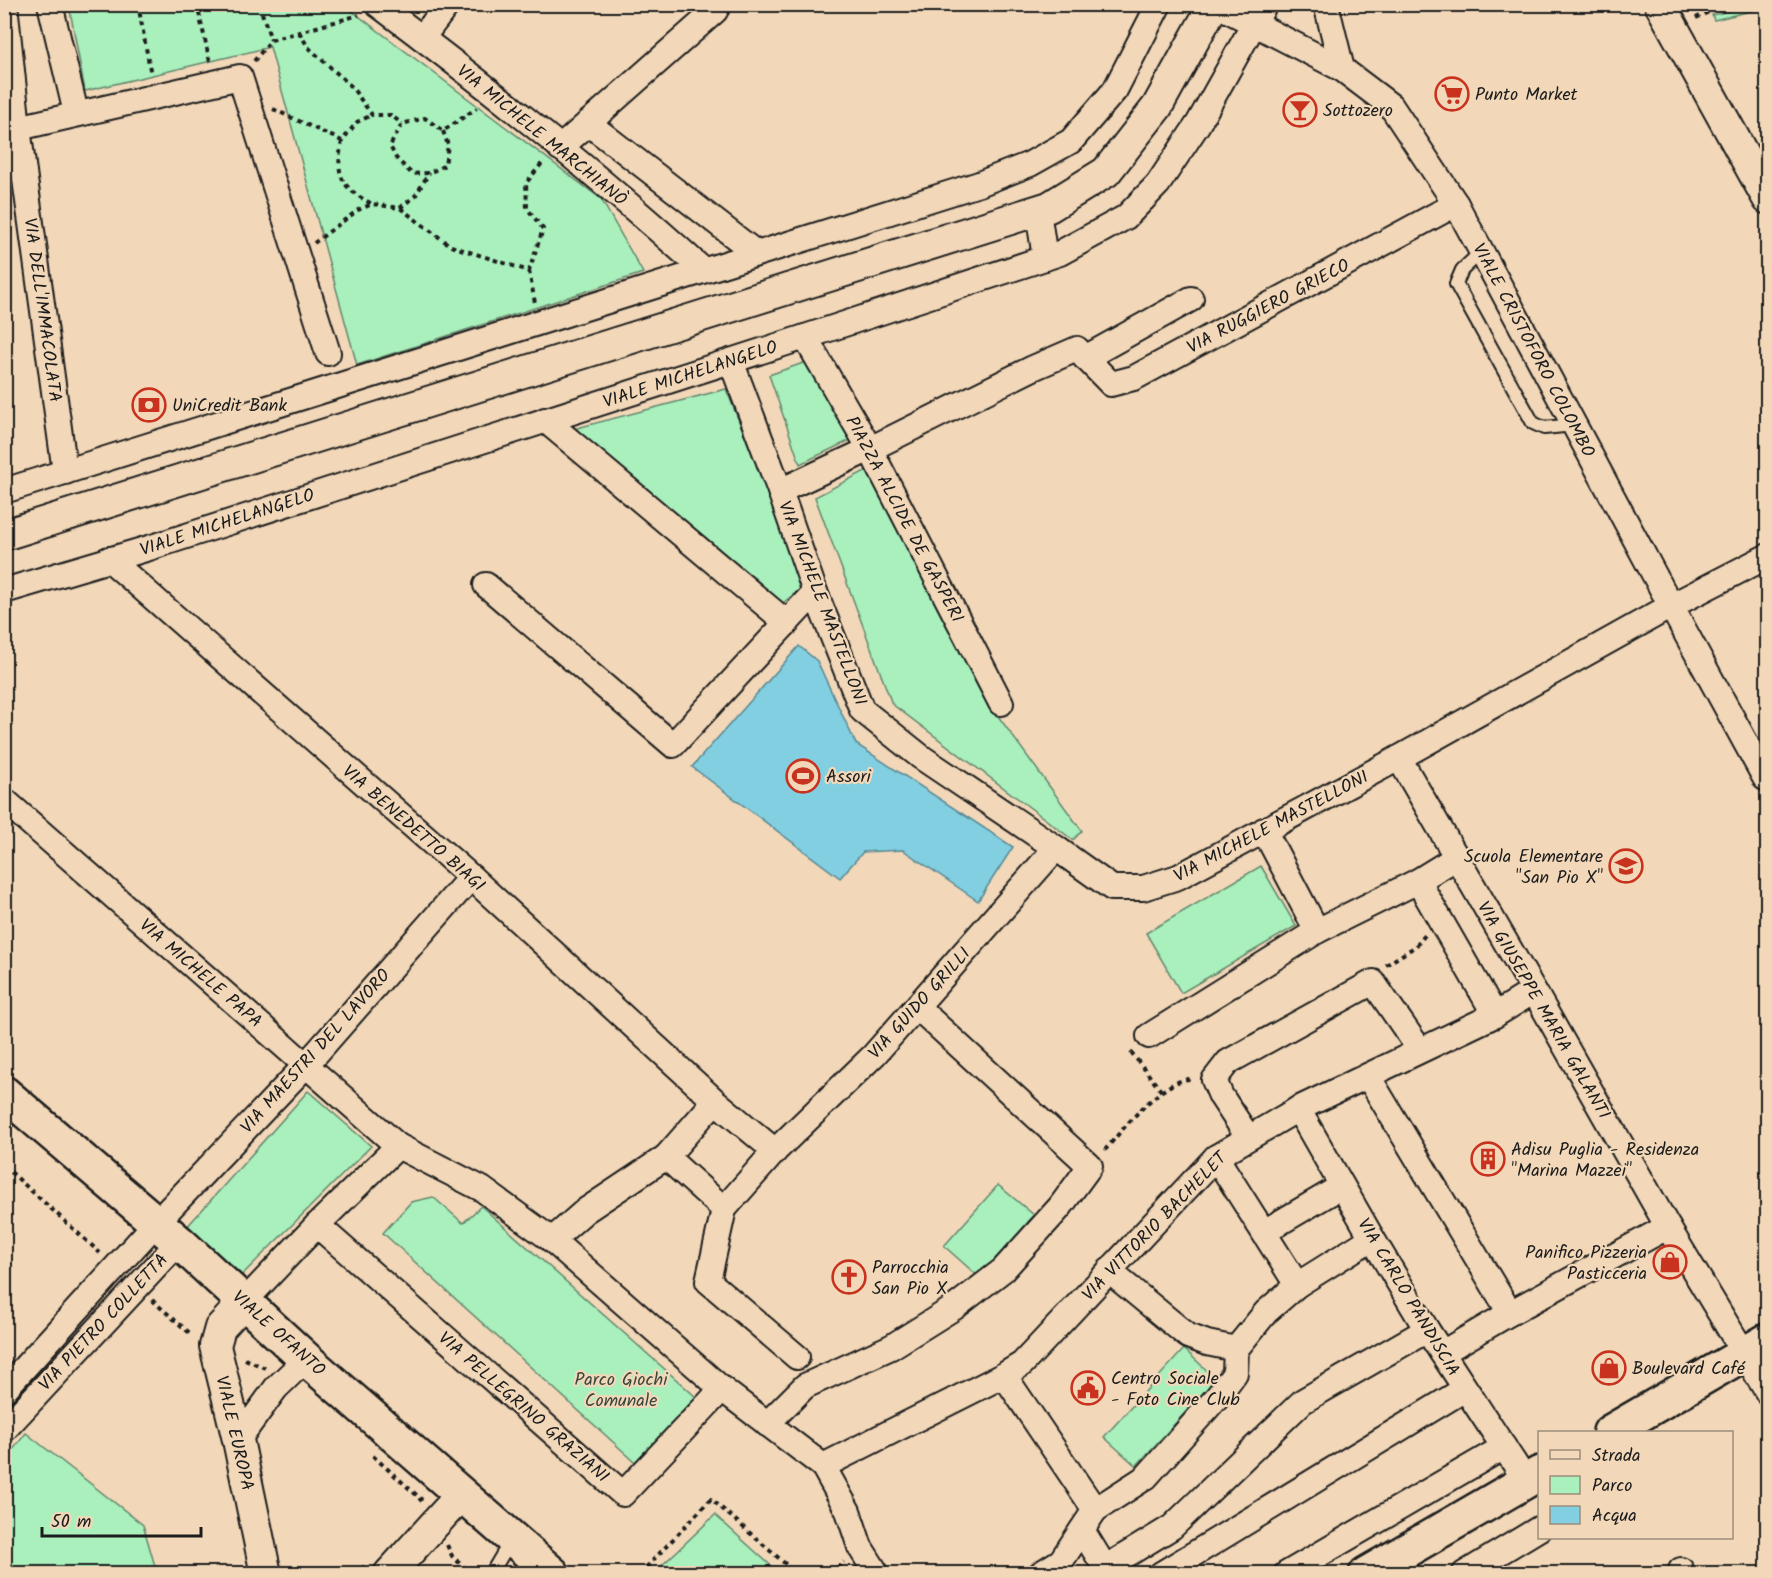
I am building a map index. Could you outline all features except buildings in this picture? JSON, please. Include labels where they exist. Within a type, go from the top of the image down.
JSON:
[{"type":"main road","name":"VIALE OFANTO","points":[[4,1093],[167,1232],[244,1302],[297,1369],[462,1494],[553,1574]]},
{"type":"main road","points":[[1614,1431],[1652,1420],[1756,1347]]},
{"type":"main road","points":[[1366,1574],[1532,1477]]},
{"type":"street","points":[[50,4],[76,113]]},
{"type":"street","points":[[423,38],[448,4]]},
{"type":"street","points":[[560,148],[715,11],[719,4]]},
{"type":"street","points":[[4,491],[979,184],[1030,164],[1071,141],[1115,90],[1159,4]]},
{"type":"street","points":[[4,535],[1049,207],[1106,172],[1157,107],[1215,4]]},
{"type":"street","name":"VIALE CRISTOFORO COLOMBO","points":[[1215,4],[1260,14],[1342,69],[1391,106],[1456,204],[1765,778]]},
{"type":"street","points":[[1326,4],[1342,69]]},
{"type":"street","name":"VIA DELL'IMMACOLATA","points":[[5,5],[18,128],[65,472]]},
{"type":"street","name":"VIA MICHELE MARCHIANÒ","points":[[381,7],[560,148],[662,232],[703,270]]},
{"type":"street","name":"VIALE MICHELANGELO","points":[[4,591],[806,337],[1060,253],[1126,217],[1158,184],[1198,124],[1260,14]]},
{"type":"street","points":[[1667,17],[1767,199]]},
{"type":"street","points":[[18,128],[216,83],[244,87],[328,353]]},
{"type":"street","points":[[588,123],[756,253]]},
{"type":"street","name":"VIA RUGGIERO GRIECO","points":[[1085,358],[1111,384],[1134,378],[1456,204]]},
{"type":"street","points":[[1038,211],[1045,258]]},
{"type":"street","points":[[780,491],[870,450],[1033,368],[1077,349],[1085,358],[1191,299]]},
{"type":"street","name":"PIAZZA ALCIDE DE GASPERI","points":[[806,337],[870,450],[1001,703]]},
{"type":"street","name":"VIA MICHELE MASTELLONI","points":[[731,361],[815,592],[862,710],[921,757],[1112,888],[1143,888],[1178,877],[1399,758],[1671,606],[1767,556]]},
{"type":"street","points":[[545,420],[787,622]]},
{"type":"street","name":"VIA BENEDETTO BIAGI","points":[[109,559],[471,877],[715,1101],[775,1151]]},
{"type":"street","points":[[486,585],[673,745],[815,592]]},
{"type":"street","name":"VIA GIUSEPPE MARIA GALANTI","points":[[1399,758],[1669,1228],[1756,1347],[1767,1393]]},
{"type":"street","name":"VIA MICHELE PAPA","points":[[4,800],[398,1146],[482,1189],[552,1240]]},
{"type":"street","points":[[1264,830],[1317,931]]},
{"type":"street","name":"VIA GUIDO GRILLI","points":[[724,1209],[775,1151],[874,1055],[1056,848]]},
{"type":"street","points":[[1149,1036],[1317,931],[1418,881],[1456,857]]},
{"type":"street","name":"VIA MAESTRI DEL LAVORO","points":[[167,1232],[306,1065],[471,877]]},
{"type":"street","points":[[1418,881],[1495,1015]]},
{"type":"street","points":[[1248,1137],[1221,1096],[1214,1080],[1228,1062],[1373,982],[1420,1050]]},
{"type":"street","name":"VIA VITTORIO BACHELET","points":[[823,1466],[1022,1364],[1216,1157],[1298,1109],[1495,1015],[1534,992]]},
{"type":"street","points":[[767,1424],[805,1386],[891,1347],[955,1307],[1002,1270],[1060,1207],[1090,1166],[917,1006]]},
{"type":"street","points":[[1368,1076],[1510,1313]]},
{"type":"street","points":[[715,1101],[666,1157],[585,1211],[552,1240],[722,1389],[823,1466],[848,1511],[860,1547],[877,1574]]},
{"type":"street","name":"VIA CARLO PANDISCIA","points":[[1298,1109],[1427,1330],[1504,1447],[1532,1477]]},
{"type":"street","points":[[214,1346],[220,1328],[317,1225],[398,1146]]},
{"type":"street","points":[[666,1157],[724,1209],[708,1281],[797,1357]]},
{"type":"street","points":[[1216,1157],[1297,1285]]},
{"type":"street","points":[[1264,1232],[1342,1186]]},
{"type":"street","name":"VIA PELLEGRINO GRAZIANI","points":[[317,1225],[623,1494],[722,1389]]},
{"type":"street","points":[[1442,1353],[1510,1313],[1669,1228]]},
{"type":"street","name":"VIA PIETRO COLLETTA","points":[[4,1390],[167,1232]]},
{"type":"street","name":"VIA PIETRO COLLETTA","points":[[4,1430],[167,1232]]},
{"type":"street","points":[[1040,1574],[1061,1561],[1095,1510],[1146,1477],[1218,1396],[1235,1374],[1236,1349],[1266,1312],[1297,1285],[1372,1238]]},
{"type":"street","points":[[1109,1271],[1188,1336],[1236,1349]]},
{"type":"street","points":[[1082,1530],[1107,1571],[1172,1527],[1303,1401],[1427,1330]]},
{"type":"street","name":"VIALE EUROPA","points":[[214,1346],[238,1440],[266,1574]]},
{"type":"street","points":[[238,1440],[276,1388],[297,1369]]},
{"type":"street","points":[[1004,1375],[1095,1510]]},
{"type":"street","points":[[1161,1574],[1465,1389]]},
{"type":"street","points":[[1286,1574],[1504,1447]]},
{"type":"street","points":[[389,1574],[462,1494]]},
{"type":"street","points":[[1464,1574],[1538,1529]]},
{"type":"lane","points":[[1482,251],[1462,270],[1456,284],[1533,423],[1544,428],[1574,425]]},
{"type":"lane","points":[[491,1574],[512,1539]]},
{"type":"path","points":[[138,4],[156,96]]},
{"type":"path","points":[[197,4],[216,83]]},
{"type":"path","points":[[258,4],[272,40]]},
{"type":"path","points":[[1667,17],[1725,4]]},
{"type":"path","points":[[342,141],[244,87],[272,40],[381,7]]},
{"type":"path","points":[[299,32],[308,47],[351,86],[372,115]]},
{"type":"path","points":[[443,131],[472,111],[492,93]]},
{"type":"path","points":[[402,124],[391,115],[372,115],[357,122],[342,141],[338,161],[344,183],[352,193],[372,204],[400,208],[451,246],[529,271]]},
{"type":"path","points":[[425,118],[443,131],[448,144],[445,165],[429,173],[412,174],[396,158],[390,146],[402,124],[425,118]]},
{"type":"path","points":[[539,322],[529,271],[543,229],[527,208],[526,183],[540,164],[560,148]]},
{"type":"path","points":[[400,208],[416,195],[429,173]]},
{"type":"path","points":[[297,256],[358,210],[372,204]]},
{"type":"path","points":[[1373,982],[1386,964],[1416,946],[1439,919]]},
{"type":"path","points":[[1149,1036],[1130,1050],[1162,1092]]},
{"type":"path","points":[[1090,1166],[1127,1125],[1162,1092],[1187,1079],[1214,1080]]},
{"type":"path","points":[[214,1346],[297,1369]]},
{"type":"path","points":[[367,1451],[421,1499],[416,1505]]},
{"type":"path","points":[[640,1574],[711,1499],[797,1574]]},
{"type":"green space","points":[[69,5],[344,5],[601,199],[643,273],[357,365],[270,47],[85,91]]},
{"type":"green space","points":[[1754,5],[1767,5],[1767,7],[1714,20],[1712,15]]},
{"type":"green space","points":[[812,360],[855,438],[800,464],[769,375]]},
{"type":"green space","points":[[726,389],[805,585],[778,607],[573,429]]},
{"type":"green space","points":[[869,469],[982,694],[1082,831],[1073,840],[892,704],[815,497]]},
{"type":"green space","points":[[1261,866],[1296,926],[1181,993],[1146,933]]},
{"type":"green space","points":[[308,1091],[371,1146],[242,1275],[186,1228]]},
{"type":"green space","points":[[998,1185],[1034,1215],[980,1278],[944,1246]]},
{"type":"green space","name":"Parco Giochi Comunale","points":[[433,1197],[463,1223],[481,1206],[696,1397],[635,1462],[383,1233],[411,1202]]},
{"type":"green space","points":[[1184,1349],[1216,1379],[1136,1466],[1104,1437]]},
{"type":"green space","points":[[26,1433],[143,1525],[157,1573],[5,1573],[5,1460]]},
{"type":"green space","points":[[715,1515],[779,1573],[654,1573]]},
{"type":"water","name":"Assori","points":[[799,646],[817,661],[856,744],[1013,847],[978,901],[903,850],[863,852],[840,878],[692,767]]},
{"type":"place","name":"Punto Market","points":[[1452,94]]},
{"type":"place","name":"Sottozero","points":[[1300,110]]},
{"type":"place","name":"UniCredit Bank","points":[[149,405]]},
{"type":"place","name":"Assori","points":[[803,776]]},
{"type":"place","name":"Scuola Elementare \"San Pio X\"","points":[[1626,866]]},
{"type":"place","name":"Adisu Puglia - Residenza \"Marina Mazzei\"","points":[[1488,1159]]},
{"type":"place","name":"Panifico Pizzeria Pasticceria","points":[[1670,1262]]},
{"type":"place","name":"Parrocchia San Pio X","points":[[849,1277]]},
{"type":"place","name":"Boulevard Café","points":[[1609,1368]]},
{"type":"place","name":"Centro Sociale - Foto Cine Club","points":[[1088,1388]]}]
